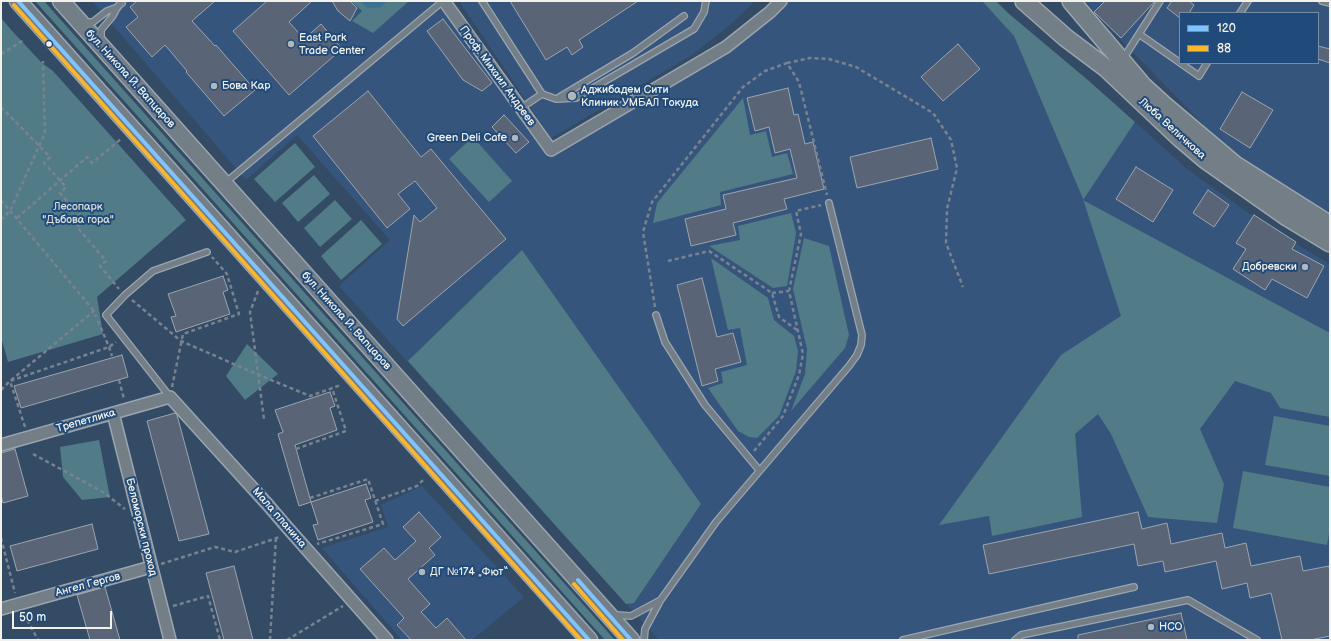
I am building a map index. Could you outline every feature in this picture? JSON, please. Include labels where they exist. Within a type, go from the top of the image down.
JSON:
[{"type":"main road","points":[[18,1],[589,640]]},
{"type":"main road","name":"бул. Никола Й. Вапцаров","points":[[61,1],[631,640]]},
{"type":"main road","name":"Люба Величкова","points":[[1024,1],[1066,38],[1106,68],[1180,138],[1206,160],[1246,190],[1330,243]]},
{"type":"main road","name":"Люба Величкова","points":[[1071,1],[1143,86],[1165,106],[1221,154],[1252,176],[1330,225]]},
{"type":"street","name":"Проф. Михаил Андреев","points":[[443,1],[551,150],[726,47],[770,12],[781,1]]},
{"type":"street","name":"Трепетлика","points":[[1,445],[170,397]]},
{"type":"street","name":"Мала планина","points":[[170,397],[268,504],[387,640]]},
{"type":"street","name":"Беломорски проход","points":[[113,413],[170,640]]},
{"type":"street","name":"Ангел Гергов","points":[[1,609],[151,567]]},
{"type":"lane","points":[[224,184],[443,1]]},
{"type":"lane","points":[[482,1],[542,94],[556,99],[576,98],[694,29],[704,12],[706,1]]},
{"type":"lane","points":[[1122,61],[1160,1]]},
{"type":"lane","points":[[1241,12],[1248,1]]},
{"type":"lane","points":[[1322,1],[1330,4]]},
{"type":"lane","points":[[73,15],[88,22],[93,22],[119,4]]},
{"type":"lane","points":[[106,51],[102,42],[101,30],[112,17],[119,4]]},
{"type":"lane","points":[[556,99],[633,53],[684,16]]},
{"type":"lane","points":[[1139,34],[1179,62]]},
{"type":"lane","points":[[1182,64],[1199,76],[1206,64]]},
{"type":"lane","points":[[521,108],[542,94]]},
{"type":"lane","points":[[644,640],[645,629],[660,601],[716,522],[857,355],[861,345],[862,336],[829,203]]},
{"type":"lane","points":[[170,397],[106,315],[125,295],[153,271],[207,252]]},
{"type":"lane","points":[[656,315],[665,342],[705,405],[759,470]]},
{"type":"lane","points":[[903,640],[1134,587]]},
{"type":"lane","points":[[1015,640],[1021,635],[1188,600],[1257,640]]},
{"type":"lane","points":[[601,606],[617,615],[631,616],[660,601]]},
{"type":"path","points":[[1,54],[24,40]]},
{"type":"path","points":[[656,315],[642,232],[652,202],[743,87],[765,71],[810,58],[829,58],[856,68],[933,113],[951,140],[957,168],[947,209],[946,243],[963,287]]},
{"type":"path","points":[[1,220],[10,211],[45,133],[43,61]]},
{"type":"path","points":[[748,457],[768,436],[783,416],[799,375],[803,354],[789,291],[801,234],[796,211],[829,203],[799,82],[787,64]]},
{"type":"path","points":[[1,107],[40,145],[50,157],[44,163],[66,187],[60,193],[84,221],[77,227],[106,261],[100,266],[125,295],[181,341],[310,396],[342,385]]},
{"type":"path","points":[[17,218],[87,157],[92,163],[121,139]]},
{"type":"path","points":[[1,200],[94,311],[112,356]]},
{"type":"path","points":[[668,261],[709,251],[772,294],[779,318],[798,330]]},
{"type":"path","points":[[170,397],[183,334],[239,314],[227,274],[207,252]]},
{"type":"path","points":[[258,291],[250,312],[264,419]]},
{"type":"path","points":[[772,294],[789,291]]},
{"type":"path","points":[[94,311],[106,315]]},
{"type":"path","points":[[1,390],[94,311]]},
{"type":"path","points":[[10,381],[109,347],[123,337]]},
{"type":"path","points":[[119,380],[128,409]]},
{"type":"path","points":[[10,381],[28,437]]},
{"type":"path","points":[[296,449],[346,431],[332,388]]},
{"type":"path","points":[[32,454],[103,492],[139,520]]},
{"type":"path","points":[[375,501],[417,486],[424,478]]},
{"type":"path","points":[[305,548],[382,524],[368,479],[310,498]]},
{"type":"path","points":[[270,640],[277,538],[286,526]]},
{"type":"path","points":[[1,538],[18,604],[38,640]]},
{"type":"path","points":[[151,567],[215,547],[235,552],[277,538]]},
{"type":"path","points":[[162,609],[208,596],[220,640]]},
{"type":"path","points":[[287,640],[352,601]]},
{"type":"shaded area","points":[[92,1],[435,1],[546,154],[737,41],[785,1],[982,1],[1014,36],[1083,199],[1135,122],[1187,169],[1244,210],[1330,264],[1330,333],[1083,200],[1330,394],[1330,640],[659,640],[339,286],[390,240],[297,135],[246,180]]},
{"type":"shaded area","points":[[360,1],[387,1],[381,7],[371,8],[366,7]]},
{"type":"shaded area","name":"Аджибадем Сити Клиник УМБАЛ Токуда","points":[[459,1],[755,1],[730,25],[692,55],[551,138]]},
{"type":"shaded area","points":[[1085,1],[1330,1],[1330,213],[1229,151]]},
{"type":"shaded area","name":"ДГ №174 „Фют“","points":[[422,486],[524,597],[472,640],[402,640],[322,548],[388,527],[381,505]]},
{"type":"green space","points":[[35,1],[44,1],[615,640],[605,640]]},
{"type":"green space","points":[[351,1],[409,1],[373,33],[352,21],[362,11]]},
{"type":"green space","points":[[982,1],[996,1],[1135,122],[1083,200],[1014,36]]},
{"type":"green space","name":"Лесопарк \"Дъбова гора\"","points":[[1,18],[41,62],[53,71],[186,220],[97,297],[103,334],[8,362],[1,337]]},
{"type":"green space","points":[[743,98],[750,135],[766,131],[772,157],[787,153],[793,174],[720,192],[721,205],[653,223],[657,203]]},
{"type":"green space","points":[[473,137],[512,181],[489,202],[449,159]]},
{"type":"green space","points":[[295,143],[315,167],[275,202],[254,179]]},
{"type":"green space","points":[[314,175],[330,194],[298,222],[282,203]]},
{"type":"green space","points":[[335,200],[352,219],[320,247],[304,228]]},
{"type":"green space","points":[[1083,200],[1330,333],[1330,417],[1280,408],[1271,393],[1235,381],[1200,429],[1224,484],[1217,523],[1148,517],[1111,434],[1098,414],[1075,434],[1082,517],[992,536],[989,516],[939,525],[1061,355],[1121,316]]},
{"type":"green space","points":[[791,213],[796,233],[787,286],[773,288],[709,246],[740,240],[738,226]]},
{"type":"green space","points":[[361,220],[382,244],[341,280],[321,256]]},
{"type":"green space","points":[[804,238],[829,246],[849,335],[845,348],[791,411],[805,374],[807,349],[793,289]]},
{"type":"green space","points":[[522,250],[701,504],[634,603],[626,604],[408,361]]},
{"type":"green space","points":[[711,258],[768,298],[774,320],[794,336],[798,351],[796,371],[779,416],[757,438],[749,437],[738,431],[708,388],[723,383],[721,372],[747,365],[740,328],[728,330]]},
{"type":"green space","points":[[247,344],[278,374],[245,400],[226,376]]},
{"type":"green space","points":[[1274,416],[1330,426],[1330,476],[1265,465]]},
{"type":"green space","points":[[99,440],[110,497],[82,500],[63,477],[60,447]]},
{"type":"green space","points":[[1243,471],[1330,487],[1330,528],[1327,545],[1233,528]]},
{"type":"building","points":[[137,1],[215,1],[192,21],[215,46],[216,45],[255,90],[224,116],[165,45],[152,57],[126,27],[138,17],[130,7]]},
{"type":"building","name":"East Park Trade Center","points":[[267,1],[312,1],[289,22],[304,39],[321,24],[342,49],[289,95],[233,31]]},
{"type":"building","points":[[332,1],[350,1],[357,8],[350,21],[338,11]]},
{"type":"building","points":[[510,1],[638,1],[579,40],[583,47],[572,55],[567,47],[546,60]]},
{"type":"building","points":[[1105,1],[1155,1],[1121,38],[1094,12]]},
{"type":"building","points":[[1172,1],[1189,1],[1194,5],[1190,12],[1179,12],[1179,17],[1167,8]]},
{"type":"building","points":[[443,19],[492,83],[482,91],[463,80],[427,31]]},
{"type":"building","points":[[958,44],[980,69],[943,101],[921,77]]},
{"type":"building","points":[[1319,46],[1330,49],[1330,63],[1319,59]]},
{"type":"building","points":[[788,88],[794,115],[798,114],[805,144],[813,142],[824,189],[784,199],[787,209],[733,223],[736,235],[691,246],[685,219],[726,209],[723,195],[797,178],[790,149],[775,153],[769,127],[755,131],[747,98]]},
{"type":"building","points":[[368,91],[421,157],[431,149],[506,239],[403,326],[397,319],[414,215],[420,222],[437,208],[415,181],[398,194],[410,209],[387,228],[313,136]]},
{"type":"building","points":[[1242,92],[1273,110],[1250,148],[1220,129]]},
{"type":"building","points":[[504,115],[529,142],[516,153],[492,127]]},
{"type":"building","points":[[931,138],[938,169],[857,188],[850,157]]},
{"type":"building","points":[[1136,167],[1173,190],[1153,222],[1116,199]]},
{"type":"building","points":[[1208,190],[1229,205],[1214,227],[1193,213]]},
{"type":"building","points":[[1254,215],[1296,242],[1292,249],[1324,266],[1307,298],[1272,279],[1265,290],[1233,269],[1246,249],[1236,243]]},
{"type":"building","points":[[223,276],[228,290],[223,292],[230,314],[176,332],[171,317],[176,316],[168,294]]},
{"type":"building","points":[[702,278],[717,337],[733,333],[741,362],[715,369],[718,381],[702,386],[677,285]]},
{"type":"building","points":[[122,355],[128,377],[21,408],[14,386]]},
{"type":"building","points":[[330,392],[335,406],[330,408],[337,430],[295,445],[311,502],[299,506],[278,434],[283,432],[275,410]]},
{"type":"building","points":[[175,413],[177,415],[209,534],[179,541],[147,421]]},
{"type":"building","points":[[15,449],[28,496],[3,503],[1,495],[1,453]]},
{"type":"building","points":[[366,484],[371,498],[365,500],[373,522],[318,540],[313,525],[318,524],[311,502]]},
{"type":"building","points":[[419,512],[441,537],[429,548],[435,555],[408,579],[430,604],[421,612],[436,628],[447,618],[466,640],[411,640],[397,625],[404,618],[360,569],[384,548],[395,560],[416,541],[403,527]]},
{"type":"building","points":[[1138,512],[1142,529],[1167,523],[1171,544],[1222,533],[1225,548],[1246,543],[1251,566],[1300,556],[1303,571],[1329,566],[1330,636],[1310,640],[1282,640],[1271,593],[1250,598],[1247,583],[1222,589],[1216,561],[1165,572],[1163,561],[1138,566],[1134,544],[989,574],[983,545]]},
{"type":"building","points":[[92,524],[98,549],[17,571],[10,546]]},
{"type":"building","points":[[234,566],[253,640],[224,640],[206,573]]},
{"type":"building","points":[[105,587],[120,640],[90,640],[77,595]]},
{"type":"building","name":"НСО","points":[[1181,613],[1187,640],[1078,640],[1078,635]]},
{"type":"transit line","name":"120","points":[[18,1],[589,640]]},
{"type":"transit line","name":"88","points":[[14,5],[581,640]]},
{"type":"transit line","name":"120","points":[[578,580],[631,640]]},
{"type":"transit line","name":"88","points":[[574,584],[623,640]]},
{"type":"place","name":"East Park Trade Center","points":[[291,44]]},
{"type":"place","name":"Бова Кар","points":[[214,86]]},
{"type":"place","name":"Аджибадем Сити Клиник УМБАЛ Токуда","points":[[572,96]]},
{"type":"place","name":"Green Deli Cafe","points":[[515,138]]},
{"type":"place","name":"Добревски","points":[[1305,267]]},
{"type":"place","name":"ДГ №174 „Фют“","points":[[422,572]]},
{"type":"place","name":"НСО","points":[[1151,627]]}]
